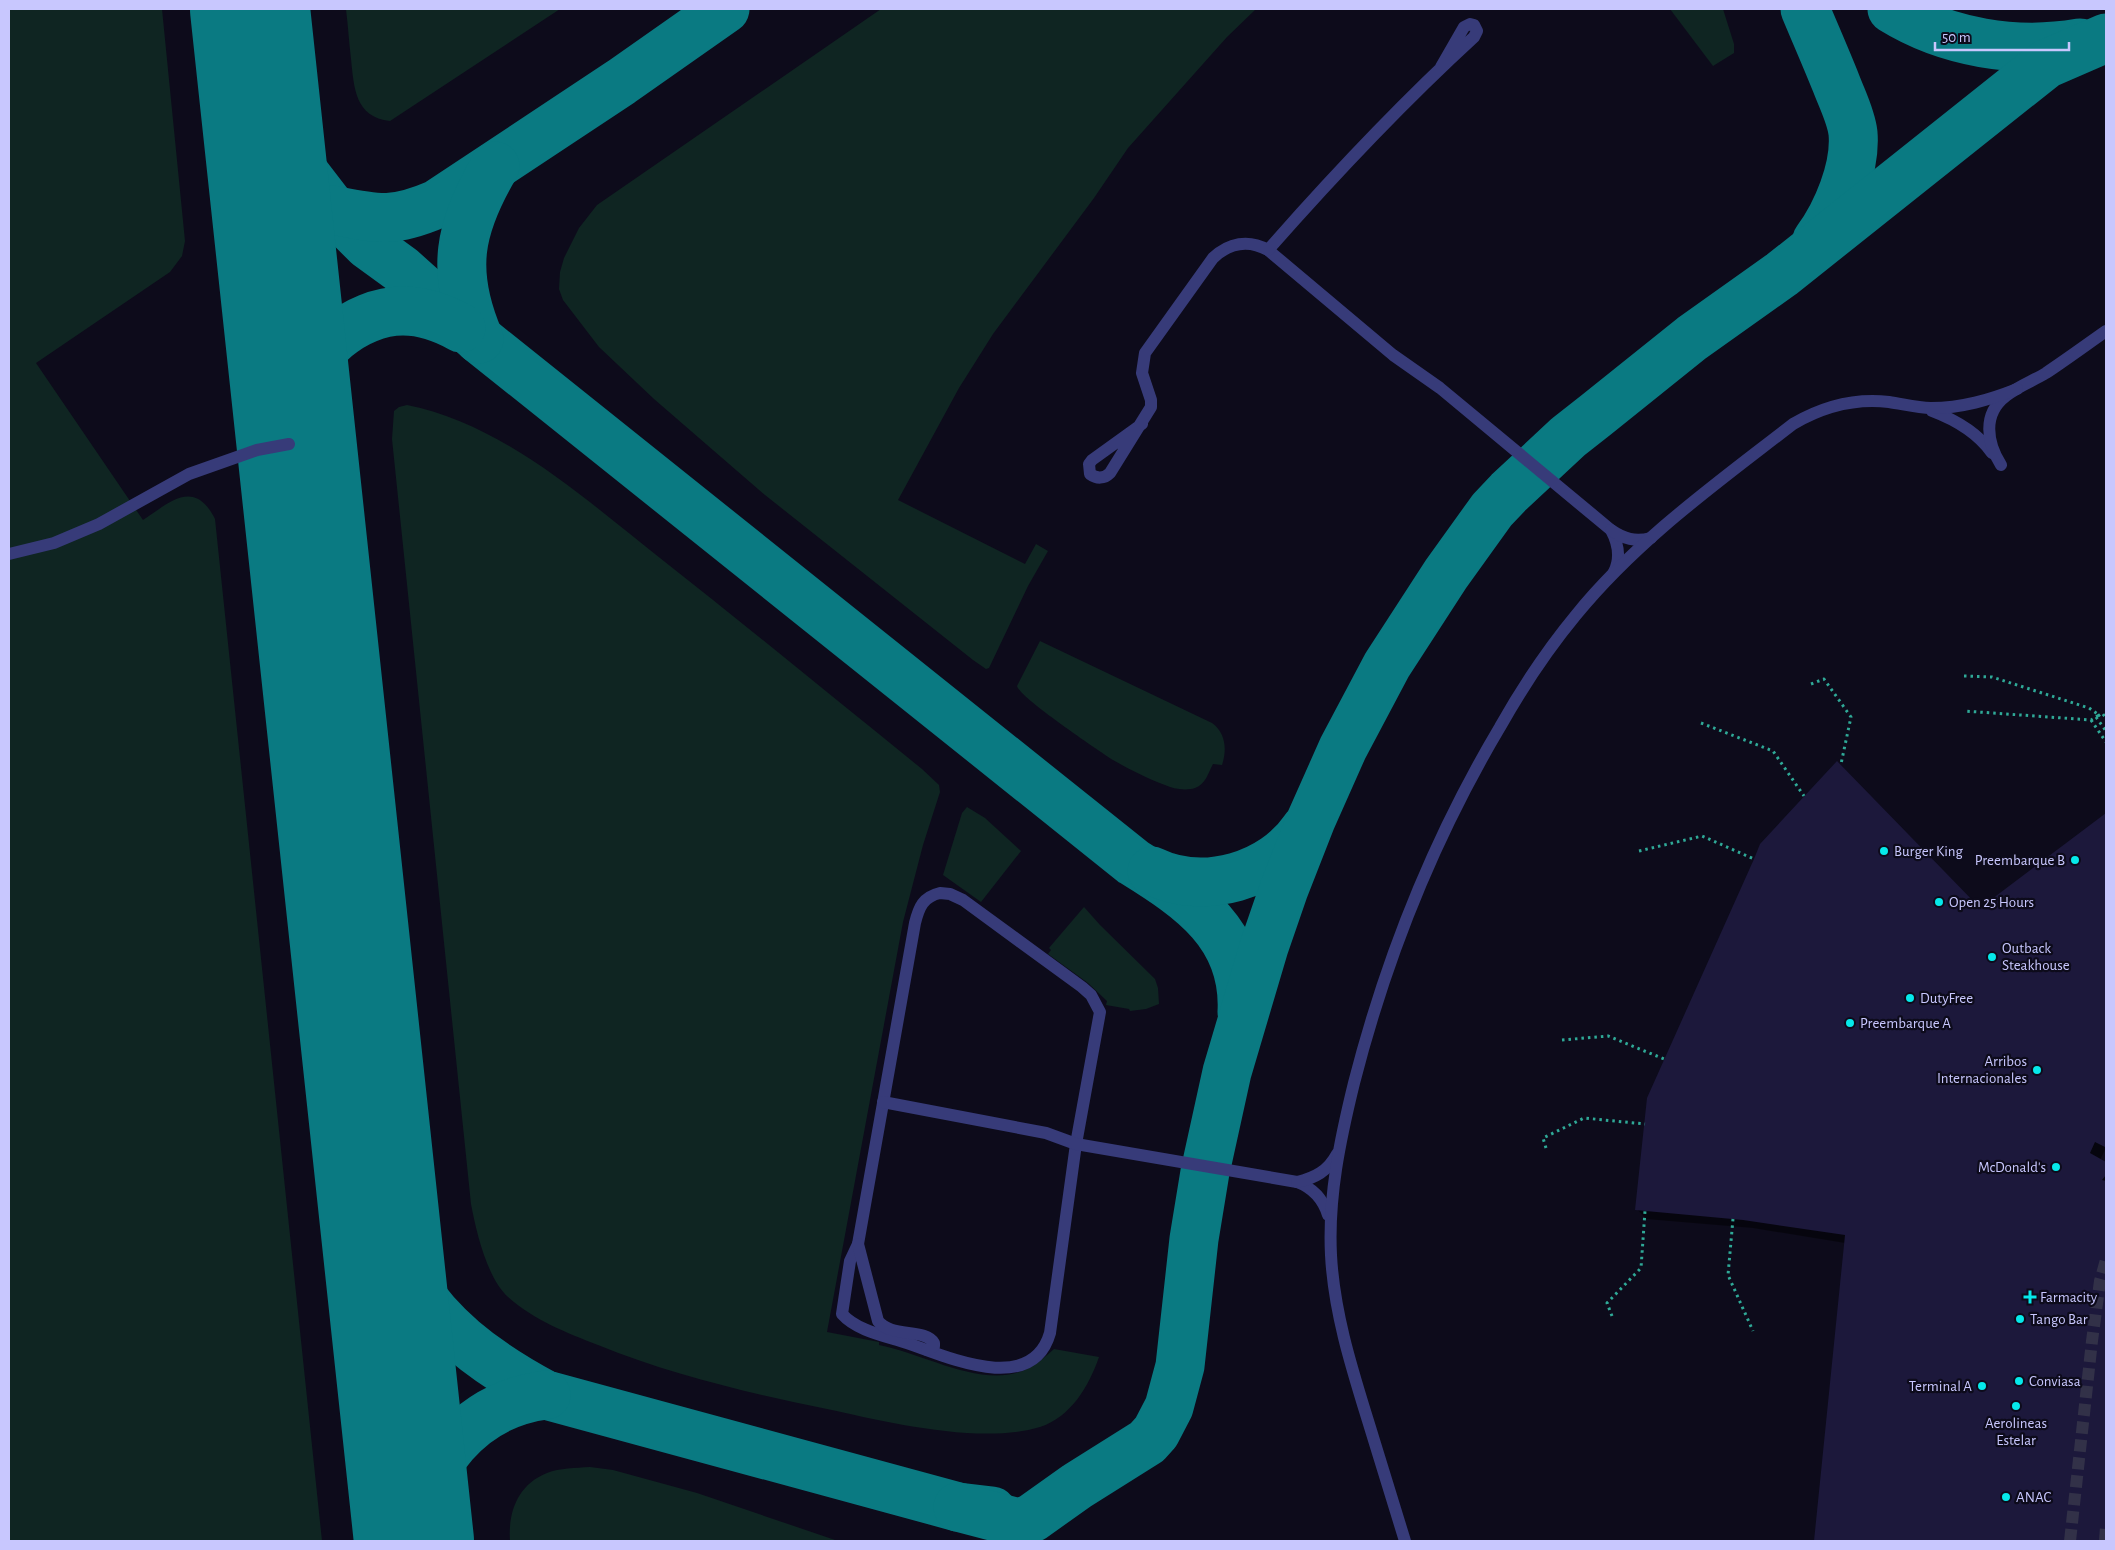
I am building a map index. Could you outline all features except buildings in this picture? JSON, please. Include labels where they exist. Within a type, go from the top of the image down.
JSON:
[{"type":"lane","points":[[1268,250],[1342,165],[1441,67]]},
{"type":"lane","points":[[1142,424],[1092,460],[1089,464],[1090,474],[1100,478],[1106,477],[1142,424],[1150,407],[1151,400],[1142,373],[1145,353],[1213,258],[1220,251],[1239,243],[1259,245],[1268,250],[1393,356],[1440,388],[1611,530],[1621,537],[1632,540],[1650,538]]},
{"type":"lane","points":[[1404,1541],[1342,1331],[1334,1289],[1330,1220],[1331,1196],[1340,1147],[1363,1048],[1383,984],[1412,903],[1477,764],[1545,655],[1576,614],[1650,538],[1793,424],[1811,413],[1862,401],[1909,406],[1928,410],[1961,424],[1988,447],[2001,465],[1990,444],[1991,420],[1996,407],[2004,397],[2017,388],[2065,361],[2106,331]]},
{"type":"lane","points":[[1909,406],[1929,408],[1965,405],[1981,402],[2017,388]]},
{"type":"lane","points":[[9,554],[54,543],[99,524],[188,474],[257,450],[289,444]]},
{"type":"lane","points":[[1611,530],[1616,539],[1618,551],[1618,560],[1613,575]]},
{"type":"lane","points":[[940,893],[950,894],[963,900],[1082,987],[1097,1003],[1100,1012],[1076,1144],[1050,1333],[1045,1345],[1028,1362],[1005,1368],[961,1362],[867,1330],[848,1322],[842,1314],[850,1262],[858,1244],[883,1102],[919,909],[924,900],[932,895],[940,893]]},
{"type":"lane","points":[[883,1102],[1046,1133],[1076,1144],[1297,1182],[1314,1191],[1326,1208],[1330,1220]]},
{"type":"lane","points":[[1297,1182],[1313,1178],[1321,1173],[1334,1159],[1340,1147]]},
{"type":"lane","points":[[858,1244],[878,1321],[888,1330],[932,1339],[934,1346],[927,1350]]},
{"type":"path","points":[[1964,676],[1992,677],[2089,708],[2097,716],[2106,731]]},
{"type":"path","points":[[1811,684],[1824,680],[1851,717],[1841,764]]},
{"type":"path","points":[[1964,711],[2091,720],[2102,713],[2106,718]]},
{"type":"path","points":[[2091,720],[2106,742]]},
{"type":"path","points":[[1701,723],[1773,751],[1804,796]]},
{"type":"path","points":[[1639,851],[1702,836],[1754,859]]},
{"type":"path","points":[[1562,1040],[1608,1036],[1664,1059]]},
{"type":"path","points":[[1546,1148],[1542,1138],[1584,1118],[1645,1124]]},
{"type":"path","points":[[1612,1316],[1607,1303],[1641,1268],[1645,1211]]},
{"type":"path","points":[[1733,1219],[1728,1275],[1753,1331]]},
{"type":"green space","points":[[9,9],[162,9],[185,241],[182,256],[170,272],[36,363],[143,520],[171,502],[180,498],[190,497],[198,499],[207,506],[215,519],[322,1541],[9,1541]]},
{"type":"green space","points":[[346,9],[560,9],[390,121],[370,114],[358,99],[353,80]]},
{"type":"green space","points":[[881,9],[1256,9],[1227,37],[1128,148],[1094,198],[993,334],[959,388],[898,500],[1025,564],[1036,544],[1048,551],[1028,586],[989,668],[986,669],[765,495],[654,399],[599,347],[563,300],[559,289],[560,272],[564,258],[579,228],[597,205]]},
{"type":"green space","points":[[1670,9],[1723,9],[1734,44],[1734,53],[1713,66]]},
{"type":"green space","points":[[407,405],[442,415],[476,429],[509,446],[541,466],[726,610],[922,769],[939,785],[940,792],[923,845],[903,922],[827,1332],[879,1342],[879,1345],[952,1368],[990,1375],[1008,1375],[1025,1370],[1054,1349],[1099,1357],[1084,1389],[1070,1408],[1061,1416],[1040,1427],[1016,1432],[990,1434],[962,1433],[877,1420],[740,1390],[626,1356],[575,1336],[529,1313],[508,1297],[501,1289],[488,1266],[471,1204],[392,439],[394,411],[399,407]]},
{"type":"green space","points":[[1040,641],[1212,723],[1223,737],[1225,754],[1222,765],[1213,764],[1206,778],[1199,786],[1191,789],[1180,789],[1139,774],[1092,746],[1031,701],[1017,686]]},
{"type":"green space","points":[[967,807],[985,818],[1021,851],[981,902],[943,875],[962,813]]},
{"type":"green space","points":[[1084,907],[1155,979],[1158,988],[1159,1004],[1146,1009],[1130,1011],[1129,1009],[1106,1005],[1107,1001],[1088,983],[1048,954],[1051,950],[1049,948]]},
{"type":"green space","points":[[590,1467],[613,1470],[697,1493],[838,1541],[510,1541],[513,1510],[516,1501],[528,1485],[537,1478],[552,1471]]},
{"type":"taxiway","points":[[333,210],[362,216],[385,218],[409,214],[437,204],[621,82],[725,9]]},
{"type":"taxiway","points":[[1805,9],[1846,108],[1853,133],[1851,161],[1844,190],[1817,240]]},
{"type":"taxiway","points":[[1892,9],[1913,21],[1936,30],[1959,38],[1983,43],[2031,47],[2080,43]]},
{"type":"taxiway","points":[[958,1507],[1019,1523],[1032,1518],[1077,1486],[1147,1442],[1156,1432],[1169,1407],[1180,1366],[1194,1239],[1205,1172],[1227,1072],[1264,947],[1284,889],[1311,820],[1343,748],[1387,665],[1446,574],[1492,510],[1568,437],[1692,338],[1782,274],[2046,64],[2106,38]]},
{"type":"taxiway","points":[[256,64],[279,131],[303,171],[333,210],[368,245],[401,269],[479,339],[1133,862],[1194,905],[1225,940],[1235,961],[1241,985],[1242,1012]]},
{"type":"taxiway","points":[[479,339],[464,292],[463,250],[466,230],[473,209],[495,166]]},
{"type":"taxiway","points":[[306,419],[302,400],[305,382],[312,366],[323,351],[351,327],[368,318],[385,313],[403,311],[433,316],[461,328]]},
{"type":"taxiway","points":[[1152,871],[1172,878],[1193,882],[1215,881],[1236,877],[1256,870],[1275,859],[1305,829]]},
{"type":"taxiway","points":[[377,1191],[388,1228],[402,1263],[414,1285],[429,1305],[445,1323],[483,1356],[546,1395],[958,1507],[992,1511]]},
{"type":"taxiway","points":[[416,1541],[420,1514],[428,1488],[439,1464],[454,1444],[472,1426],[494,1411],[519,1401],[546,1395]]},
{"type":"runway","points":[[250,9],[414,1541]]},
{"type":"tunnel","points":[[2070,1541],[2092,1341],[2100,1281],[2106,1260]]},
{"type":"tunnel","points":[[2105,1541],[2106,1527]]},
{"type":"place","name":"Burger King","points":[[1884,851]]},
{"type":"place","name":"Preembarque B","points":[[2075,860]]},
{"type":"place","name":"Open 25 Hours","points":[[1939,902]]},
{"type":"place","name":"Outback Steakhouse","points":[[1992,957]]},
{"type":"place","name":"DutyFree","points":[[1910,998]]},
{"type":"place","name":"Preembarque A","points":[[1850,1023]]},
{"type":"place","name":"Arribos Internacionales","points":[[2037,1070]]},
{"type":"place","name":"McDonald's","points":[[2056,1167]]},
{"type":"place","name":"Farmacity","points":[[2030,1297]]},
{"type":"place","name":"Tango Bar","points":[[2020,1319]]},
{"type":"place","name":"Conviasa","points":[[2019,1381]]},
{"type":"place","name":"Terminal A","points":[[1982,1386]]},
{"type":"place","name":"Aerolineas Estelar","points":[[2016,1406]]},
{"type":"place","name":"ANAC","points":[[2006,1497]]}]
